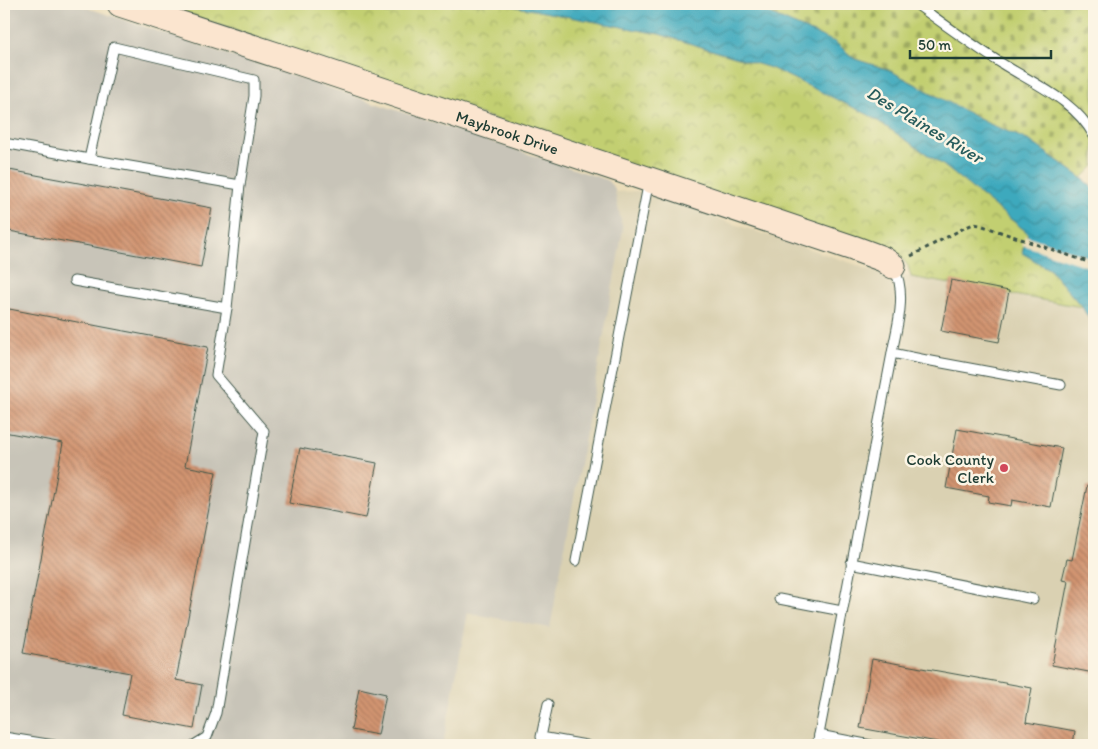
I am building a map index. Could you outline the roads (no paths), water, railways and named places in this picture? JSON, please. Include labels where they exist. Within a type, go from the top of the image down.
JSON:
[{"type":"street","name":"Maybrook Drive","points":[[120,4],[853,248],[883,259],[893,266]]},
{"type":"lane","points":[[916,4],[1001,64],[1066,103],[1080,116],[1094,136]]},
{"type":"lane","points":[[89,159],[114,47],[254,80],[254,96],[240,185],[227,308],[216,375],[264,431],[216,713],[207,737],[194,745]]},
{"type":"lane","points":[[4,143],[240,185]]},
{"type":"lane","points":[[576,561],[649,180]]},
{"type":"lane","points":[[817,745],[900,307],[899,280],[893,266]]},
{"type":"lane","points":[[74,282],[227,308]]},
{"type":"lane","points":[[892,353],[1061,385]]},
{"type":"lane","points":[[851,563],[1033,599]]},
{"type":"lane","points":[[779,599],[842,611]]},
{"type":"lane","points":[[548,704],[541,737],[586,745]]},
{"type":"lane","points":[[819,735],[871,745]]},
{"type":"lane","points":[[4,737],[54,745]]},
{"type":"water","name":"Des Plaines River","points":[[502,4],[746,4],[835,42],[855,59],[889,70],[985,122],[1030,141],[1082,178],[1094,189],[1094,327],[1082,307],[1050,270],[1022,253],[1028,233],[943,165],[869,115],[771,68],[659,34]]},
{"type":"place","name":"Cook County Clerk","points":[[1004,468]]}]
